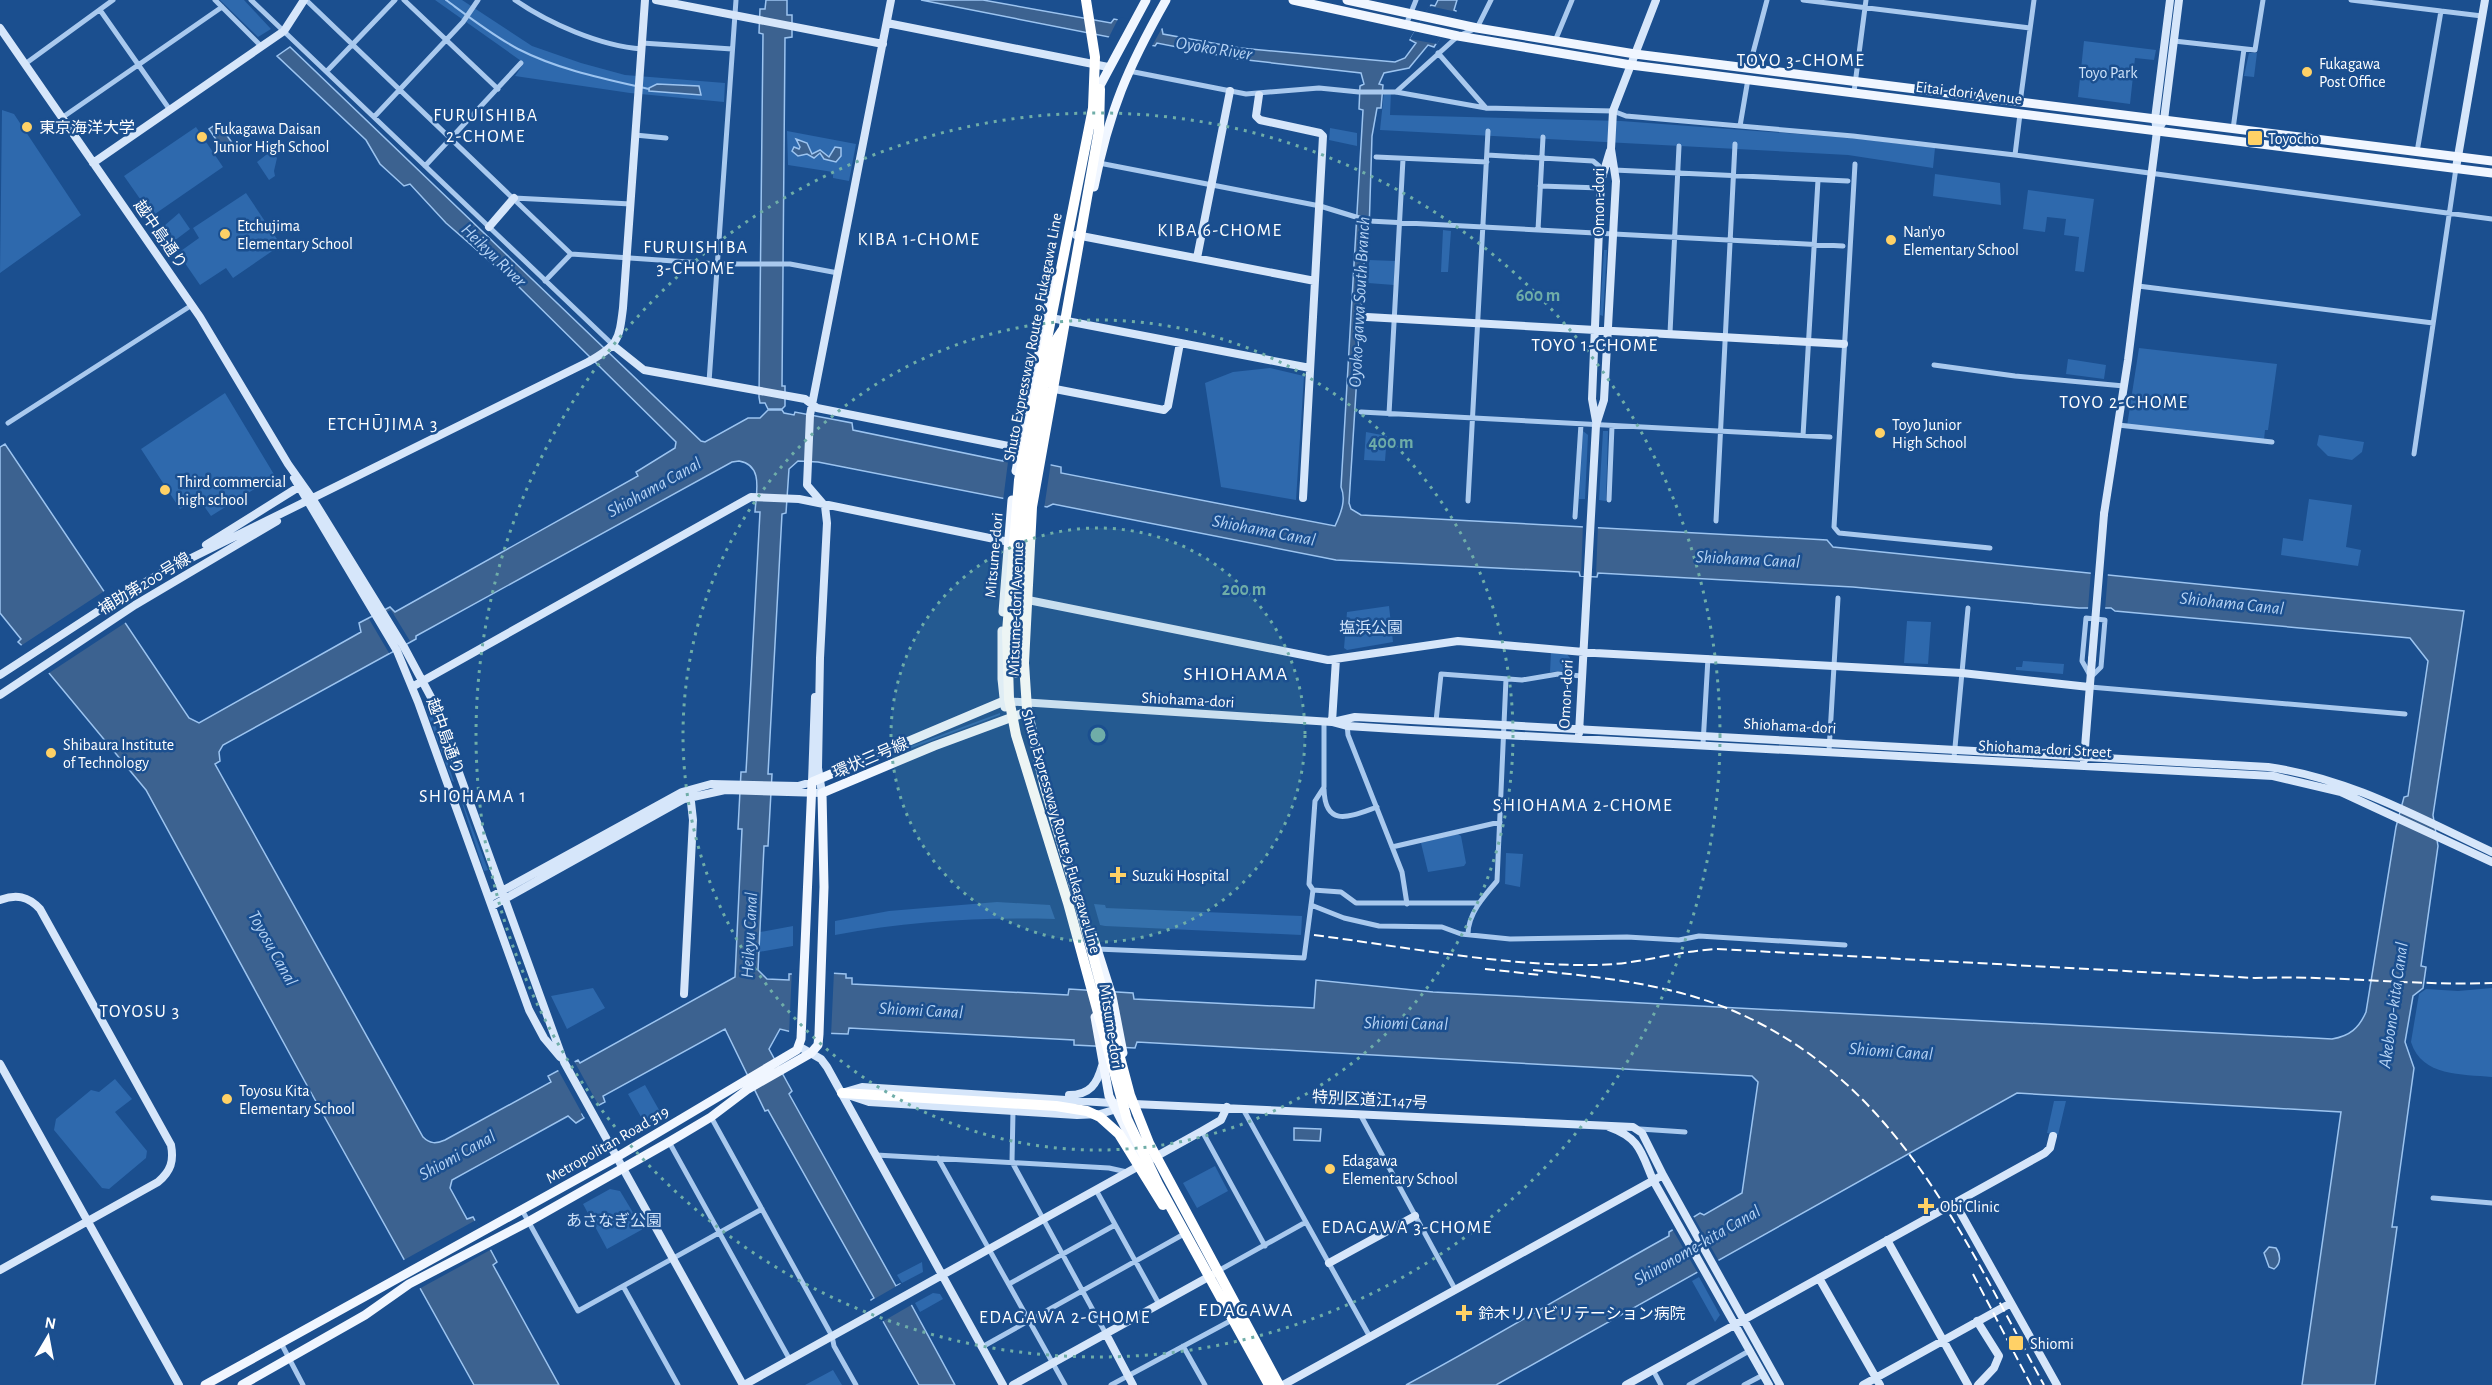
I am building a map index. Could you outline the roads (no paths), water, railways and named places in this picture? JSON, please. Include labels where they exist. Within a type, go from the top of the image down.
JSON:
[{"type":"highway","name":"Shuto Expressway Route 9 Fukagawa Line","points":[[1086,0],[1098,68],[1101,98],[1099,130],[1035,482],[1024,663],[1034,746],[1126,1080],[1143,1128],[1281,1385]]},
{"type":"highway","name":"Shuto Expressway Route 9 Fukagawa Line","points":[[1086,0],[1095,57],[1093,108],[1019,480],[1007,632],[1009,699],[1016,735],[1068,903],[1126,1119],[1158,1184],[1268,1385]]},
{"type":"highway","points":[[1068,320],[1056,340],[1043,390],[1022,529],[1016,631],[1018,678],[1025,731],[1036,778],[1078,899]]},
{"type":"highway","points":[[842,1093],[1056,1106],[1080,1110],[1100,1117],[1127,1145],[1226,1307]]},
{"type":"main road","points":[[1019,448],[1086,123],[1108,67],[1146,0]]},
{"type":"main road","points":[[1055,389],[1106,128],[1128,70],[1166,0]]},
{"type":"main road","points":[[1293,0],[1411,26]]},
{"type":"main road","points":[[1347,0],[1410,13]]},
{"type":"main road","name":"Eitai-dori Avenue","points":[[1410,13],[1450,23],[1555,41],[1749,69],[2020,114],[2492,172]]},
{"type":"main road","name":"Eitai-dori Avenue","points":[[1411,26],[1631,65],[1748,79],[2020,103],[2492,161]]},
{"type":"main road","name":"Mitsume-dori Avenue","points":[[1028,707],[1028,599],[1031,545],[1042,457],[1055,389]]},
{"type":"main road","name":"Mitsume-dori","points":[[1019,448],[1004,597],[1002,658],[1007,718],[1065,891],[1089,979],[1102,1066],[1113,1107],[1268,1385]]},
{"type":"main road","name":"環状三号線","points":[[811,1053],[818,1044],[819,1034],[824,887],[816,780],[1004,701]]},
{"type":"main road","name":"Mitsume-dori","points":[[1028,707],[1045,784],[1116,1010],[1131,1104],[1154,1157],[1281,1385]]},
{"type":"main road","name":"環状三号線","points":[[817,794],[1007,718],[1028,707]]},
{"type":"main road","name":"環状三号線","points":[[800,1047],[807,887],[817,794]]},
{"type":"main road","points":[[807,887],[812,891],[824,887]]},
{"type":"main road","points":[[806,904],[817,900],[823,904]]},
{"type":"main road","points":[[780,1066],[800,1047]]},
{"type":"main road","points":[[747,1085],[780,1066],[811,1053]]},
{"type":"main road","name":"Metropolitan Road 319","points":[[289,1358],[365,1315],[410,1284],[528,1222],[711,1117],[747,1085]]},
{"type":"main road","name":"Metropolitan Road 319","points":[[281,1343],[747,1085]]},
{"type":"main road","points":[[205,1385],[281,1343]]},
{"type":"main road","points":[[242,1385],[289,1358]]},
{"type":"street","points":[[25,64],[113,0]]},
{"type":"street","points":[[215,0],[261,46]]},
{"type":"street","points":[[251,0],[489,226],[611,348],[644,370],[805,399],[817,408],[1019,448]]},
{"type":"street","points":[[93,163],[284,31],[305,0],[571,254],[718,264],[784,264],[838,273]]},
{"type":"street","points":[[327,71],[395,0]]},
{"type":"street","points":[[404,0],[498,89]]},
{"type":"street","points":[[374,117],[463,22],[478,0]]},
{"type":"street","points":[[514,0],[541,18],[624,48],[642,46],[732,49]]},
{"type":"street","points":[[308,500],[588,362],[611,348],[619,335],[631,204],[645,0]]},
{"type":"street","points":[[656,0],[883,44]]},
{"type":"street","points":[[709,382],[735,0]]},
{"type":"street","points":[[774,790],[816,780],[816,676],[820,658],[827,523],[825,506],[807,485],[810,416],[891,0]]},
{"type":"street","points":[[1411,26],[1410,13],[1416,0]]},
{"type":"street","points":[[1396,92],[1458,36],[1477,28],[1491,0]]},
{"type":"street","points":[[1555,41],[1572,0]]},
{"type":"street","points":[[1611,149],[1613,111],[1656,0]]},
{"type":"street","points":[[1749,69],[1767,0]]},
{"type":"street","points":[[1803,0],[2030,28]]},
{"type":"street","points":[[1855,87],[1866,0]]},
{"type":"street","points":[[2020,103],[2034,0]]},
{"type":"street","points":[[2159,120],[2170,0]]},
{"type":"street","points":[[2084,760],[2104,514],[2138,286],[2151,172],[2179,0]]},
{"type":"street","points":[[2174,41],[2244,49],[2257,48],[2263,0]]},
{"type":"street","points":[[2351,0],[2482,16]]},
{"type":"street","points":[[2414,454],[2456,168],[2485,0]]},
{"type":"street","points":[[63,117],[222,7]]},
{"type":"street","points":[[100,9],[170,110]]},
{"type":"street","points":[[2417,152],[2441,11]]},
{"type":"street","points":[[887,23],[1108,67]]},
{"type":"street","name":"越中島通り","points":[[0,28],[192,305],[308,500],[400,649],[423,681],[564,1062]]},
{"type":"street","points":[[2234,129],[2244,49]]},
{"type":"street","points":[[1438,53],[1486,108]]},
{"type":"street","points":[[425,166],[521,63]]},
{"type":"street","points":[[1128,70],[1259,95],[1320,88],[1359,92],[1396,92],[1486,108],[1613,111],[1626,116],[2014,155],[2492,219]]},
{"type":"street","points":[[1740,126],[1748,79]]},
{"type":"street","points":[[1197,258],[1230,91]]},
{"type":"street","points":[[1259,95],[1256,116],[1260,120],[1323,135],[1303,498]]},
{"type":"street","points":[[2014,155],[2020,114]]},
{"type":"street","points":[[1468,501],[1488,131]]},
{"type":"street","points":[[635,135],[666,138]]},
{"type":"street","points":[[1538,230],[1543,137]]},
{"type":"street","points":[[1716,521],[1735,144]]},
{"type":"street","points":[[1670,333],[1679,146]]},
{"type":"street","name":"Omon-dori","points":[[1596,425],[1604,400],[1608,329],[1613,234],[1614,170],[1611,149]]},
{"type":"street","name":"Omon-dori","points":[[1579,734],[1596,425],[1592,399],[1601,189],[1611,149]]},
{"type":"street","points":[[1376,157],[1403,159],[1542,158],[1597,162],[1601,189],[1540,186]]},
{"type":"street","points":[[1389,414],[1403,159]]},
{"type":"street","points":[[1099,163],[1320,206],[1369,220],[1843,246]]},
{"type":"street","points":[[1855,164],[1834,527],[1839,533],[1990,548]]},
{"type":"street","points":[[1614,170],[1848,181]]},
{"type":"street","points":[[1803,436],[1818,180]]},
{"type":"street","points":[[514,198],[631,204]]},
{"type":"street","points":[[489,226],[514,198]]},
{"type":"street","points":[[1064,232],[1315,281]]},
{"type":"street","points":[[545,281],[571,254]]},
{"type":"street","points":[[2138,286],[2433,323]]},
{"type":"street","points":[[8,423],[192,305]]},
{"type":"street","points":[[1046,317],[1310,368]]},
{"type":"street","points":[[1367,317],[1808,340],[1844,344]]},
{"type":"street","points":[[1055,389],[1164,410],[1168,406],[1180,343]]},
{"type":"street","points":[[1934,365],[2015,376],[2124,386]]},
{"type":"street","points":[[1361,412],[1830,437]]},
{"type":"street","points":[[1575,517],[1581,424]]},
{"type":"street","points":[[2118,425],[2272,442]]},
{"type":"street","points":[[1609,500],[1612,426]]},
{"type":"street","name":"越中島通り","points":[[288,464],[297,488],[308,500]]},
{"type":"street","name":"補助第200号線","points":[[0,675],[126,593],[297,488]]},
{"type":"street","points":[[412,687],[751,497],[792,498],[1031,545]]},
{"type":"street","name":"補助第200号線","points":[[165,571],[308,500]]},
{"type":"street","name":"補助第200号線","points":[[0,695],[135,605],[308,500]]},
{"type":"street","points":[[1004,597],[1028,599],[1328,660],[1458,641],[1583,651],[1962,674],[2405,714]]},
{"type":"street","points":[[1829,747],[1838,598]]},
{"type":"street","points":[[1954,753],[1968,608]]},
{"type":"street","points":[[2086,618],[2105,620],[2101,667],[2091,677],[2082,661],[2086,618]]},
{"type":"street","name":"越中島通り","points":[[400,649],[536,1026],[564,1062],[744,1385]]},
{"type":"street","points":[[1703,740],[1708,658]]},
{"type":"street","points":[[1336,659],[1328,722],[1324,788],[1326,809],[1331,813],[1347,816],[1377,807]]},
{"type":"street","points":[[1436,721],[1441,674],[1506,679],[1534,679],[1558,674],[1582,676]]},
{"type":"street","points":[[1468,934],[1468,926],[1479,903],[1497,881],[1506,679]]},
{"type":"street","name":"Shiohama-dori","points":[[1004,701],[1028,707],[1328,722],[1436,721],[1504,729]]},
{"type":"street","points":[[1347,721],[1402,872],[1407,904]]},
{"type":"street","name":"Shiohama-dori","points":[[1347,721],[2295,770],[2354,787],[2389,809],[2450,837]]},
{"type":"street","points":[[490,902],[669,798],[690,793],[711,784],[817,794]]},
{"type":"street","points":[[450,790],[463,786]]},
{"type":"street","points":[[1097,949],[1301,959],[1305,956],[1313,890],[1309,884],[1315,801],[1324,788]]},
{"type":"street","points":[[684,994],[693,820],[690,793]]},
{"type":"street","points":[[1392,847],[1500,822]]},
{"type":"street","points":[[2450,837],[2492,852]]},
{"type":"street","points":[[2450,837],[2492,862]]},
{"type":"street","points":[[1313,890],[1341,892],[1356,903],[1479,903]]},
{"type":"street","points":[[0,900],[11,896],[22,897],[40,909],[171,1145],[173,1156],[166,1175],[0,1270]]},
{"type":"street","points":[[1311,905],[1344,918],[1380,926],[1442,927],[1468,934],[1528,940],[1627,937],[1678,940],[1699,936],[1845,945]]},
{"type":"street","points":[[800,1047],[827,1066],[1003,1385]]},
{"type":"street","points":[[0,1064],[179,1385]]},
{"type":"street","name":"特別区道江147号","points":[[1015,1095],[1085,1093],[1096,1083],[1102,1066]]},
{"type":"street","name":"特別区道江147号","points":[[842,1093],[862,1087],[1015,1095],[1113,1107]]},
{"type":"street","name":"特別区道江147号","points":[[842,1093],[869,1102],[1077,1115],[1131,1104],[1242,1107],[1608,1127],[1628,1125],[1638,1129]]},
{"type":"street","points":[[744,1385],[1202,1131],[1221,1120],[1227,1107]]},
{"type":"street","points":[[1242,1107],[1370,1337]]},
{"type":"street","points":[[1013,1111],[1012,1162],[1041,1220],[1133,1385]]},
{"type":"street","points":[[1360,1114],[1455,1289]]},
{"type":"street","points":[[711,1117],[832,1336],[834,1346],[856,1385]]},
{"type":"street","name":"特別区道江147号","points":[[1608,1127],[1635,1140],[1653,1180],[1714,1278]]},
{"type":"street","points":[[1638,1129],[1685,1132]]},
{"type":"street","points":[[1638,1129],[1682,1212],[1734,1324],[1769,1385]]},
{"type":"street","points":[[1202,1131],[1265,1246]]},
{"type":"street","points":[[1626,1385],[2045,1153],[2050,1148],[2053,1136]]},
{"type":"street","points":[[669,1142],[790,1360]]},
{"type":"street","points":[[876,1155],[1109,1168],[1127,1172]]},
{"type":"street","points":[[938,1158],[1065,1385]]},
{"type":"street","points":[[1281,1385],[1663,1175]]},
{"type":"street","points":[[1096,1190],[1159,1304]]},
{"type":"street","points":[[2433,1198],[2492,1203]]},
{"type":"street","points":[[1955,1203],[2056,1385]]},
{"type":"street","points":[[522,1210],[578,1311],[762,1209]]},
{"type":"street","points":[[1329,1263],[1415,1216]]},
{"type":"street","points":[[1013,1385],[1306,1222]]},
{"type":"street","points":[[1009,1284],[1115,1225]]},
{"type":"street","points":[[982,1347],[1184,1234]]},
{"type":"street","points":[[1887,1240],[1968,1385]]},
{"type":"street","points":[[1714,1278],[1743,1319],[1780,1385]]},
{"type":"street","points":[[1820,1278],[1877,1381]]},
{"type":"street","points":[[623,1286],[678,1385]]},
{"type":"street","points":[[1863,1385],[1877,1381],[1943,1340],[2011,1303]]},
{"type":"street","points":[[1111,1385],[1232,1320]]},
{"type":"street","points":[[1977,1321],[1999,1356],[1994,1368],[1978,1385]]},
{"type":"street","points":[[281,1343],[303,1385]]},
{"type":"street","points":[[1183,1346],[1202,1384]]},
{"type":"street","points":[[1689,1385],[1749,1351]]},
{"type":"street","points":[[1653,1370],[1661,1385]]},
{"type":"street","points":[[1744,1385],[1763,1375]]},
{"type":"water","points":[[766,0],[787,0],[787,15],[792,15],[792,37],[785,38],[782,386],[785,386],[785,406],[782,409],[768,409],[765,403],[760,403],[759,397],[763,34],[759,33],[760,9],[765,9]]},
{"type":"water","points":[[921,0],[983,0],[1111,23],[1114,19],[1162,29],[1163,34],[1240,48],[1395,62],[1405,58],[1416,43],[1410,40],[1431,5],[1435,6],[1438,0],[1457,0],[1454,10],[1456,11],[1434,47],[1428,45],[1409,68],[1384,73],[1379,84],[1383,85],[1381,108],[1377,108],[1372,136],[1369,232],[1366,232],[1349,503],[1351,509],[1361,515],[1827,540],[1833,547],[2464,611],[2433,815],[2438,846],[2421,966],[2426,967],[2423,988],[2413,996],[2405,1042],[2414,1068],[2392,1227],[2397,1227],[2375,1385],[2302,1385],[2341,1112],[2017,1093],[1496,1385],[1406,1385],[1669,1236],[1669,1232],[1700,1213],[1704,1215],[1742,1193],[1758,1082],[1752,1076],[1137,1042],[1135,1048],[1074,1045],[1074,1040],[849,1028],[848,1034],[792,1032],[780,1029],[769,1049],[792,1091],[789,1094],[896,1286],[900,1284],[955,1385],[919,1385],[871,1300],[874,1298],[768,1110],[765,1111],[725,1029],[603,1096],[605,1102],[582,1114],[584,1118],[576,1123],[568,1116],[452,1180],[450,1188],[467,1219],[473,1217],[497,1262],[493,1265],[559,1385],[474,1385],[146,790],[39,661],[18,642],[21,639],[0,613],[0,447],[5,444],[189,718],[199,723],[361,632],[359,623],[390,607],[395,612],[638,476],[636,472],[675,448],[676,442],[516,284],[446,223],[410,184],[404,186],[380,164],[366,140],[277,56],[290,47],[701,441],[705,442],[748,418],[760,418],[768,410],[782,410],[784,413],[794,415],[795,412],[852,423],[853,430],[1003,461],[1004,455],[1061,467],[1061,473],[1335,526],[1343,501],[1341,487],[1363,110],[1359,109],[1360,86],[1364,84],[1361,73],[1238,59],[1157,43],[1155,46]],"holes":[[[739,461],[752,468],[755,474],[757,481],[755,512],[760,512],[746,772],[741,772],[738,829],[742,829],[735,977],[580,1063],[578,1060],[548,1076],[551,1082],[445,1140],[436,1143],[428,1141],[423,1137],[215,764],[220,761],[219,752],[223,745],[416,639],[416,636],[732,462]],[[798,461],[818,462],[1047,507],[1053,504],[1336,560],[1579,572],[1580,576],[1597,577],[1598,573],[1853,587],[2079,608],[2111,608],[2115,611],[2410,638],[2428,661],[2408,796],[2404,797],[2396,827],[2366,1012],[2353,1030],[2344,1036],[2332,1039],[1433,992],[1316,980],[1314,1008],[1134,999],[1133,993],[1069,989],[1068,995],[852,984],[852,978],[846,978],[846,974],[795,971],[794,974],[789,974],[789,980],[767,979],[758,970],[764,846],[768,846],[772,774],[768,774],[782,514],[786,513],[789,469]]]},
{"type":"water","points":[[657,84],[699,86],[701,95],[649,91],[649,88]]},
{"type":"water","points":[[218,123],[233,144],[223,150],[209,129]]},
{"type":"water","points":[[796,139],[807,143],[812,154],[820,150],[829,157],[835,147],[841,148],[841,156],[836,162],[824,159],[820,153],[814,158],[807,154],[798,156],[792,151],[794,147],[799,149],[800,147]]},
{"type":"water","points":[[1294,1128],[1321,1129],[1320,1141],[1294,1140]]},
{"type":"water","points":[[2269,1247],[2276,1248],[2279,1254],[2279,1262],[2274,1269],[2269,1267],[2264,1253]]},
{"type":"waterway","points":[[446,0],[481,26],[518,49],[550,63],[582,73],[649,89]]},
{"type":"railway","points":[[1314,935],[1454,955],[1560,964],[1610,964],[1717,949],[2255,978],[2492,983]]},
{"type":"railway","points":[[1485,969],[1541,975]]},
{"type":"railway","points":[[1533,970],[1630,982],[1701,999],[1724,1007],[1784,1037],[1835,1074],[1879,1117],[1917,1165],[1952,1217],[2044,1385]]},
{"type":"railway","points":[[1973,1274],[2031,1385]]},
{"type":"place","name":"Fukagawa Post Office","points":[[2307,72]]},
{"type":"place","name":"東京海洋大学","points":[[27,127]]},
{"type":"place","name":"Fukagawa Daisan Junior High School","points":[[202,137]]},
{"type":"place","name":"Toyocho","points":[[2255,138]]},
{"type":"place","name":"Etchujima Elementary School","points":[[225,234]]},
{"type":"place","name":"Nan'yo Elementary School","points":[[1891,240]]},
{"type":"place","name":"Toyo Junior High School","points":[[1880,433]]},
{"type":"place","name":"Third commercial high school","points":[[165,490]]},
{"type":"place","name":"Shibaura Institute of Technology","points":[[51,753]]},
{"type":"place","name":"Suzuki Hospital","points":[[1118,875]]},
{"type":"place","name":"Toyosu Kita Elementary School","points":[[227,1099]]},
{"type":"place","name":"Edagawa Elementary School","points":[[1330,1169]]},
{"type":"place","name":"Obi Clinic","points":[[1926,1206]]},
{"type":"place","name":"鈴木リハビリテーション病院","points":[[1464,1313]]},
{"type":"place","name":"Shiomi","points":[[2016,1343]]},
{"type":"district","name":"TOYO 3-CHOME","points":[[1801,60]]},
{"type":"district","name":"FURUISHIBA 2-CHOME","points":[[486,125]]},
{"type":"district","name":"KIBA 6-CHOME","points":[[1220,230]]},
{"type":"district","name":"KIBA 1-CHOME","points":[[919,239]]},
{"type":"district","name":"FURUISHIBA 3-CHOME","points":[[696,257]]},
{"type":"district","name":"TOYO 1-CHOME","points":[[1595,345]]},
{"type":"district","name":"TOYO 2-CHOME","points":[[2124,402]]},
{"type":"district","name":"ETCHŪJIMA 3","points":[[383,424]]},
{"type":"district","name":"SHIOHAMA","points":[[1236,673]]},
{"type":"district","name":"SHIOHAMA 1","points":[[473,796]]},
{"type":"district","name":"SHIOHAMA 2-CHOME","points":[[1583,805]]},
{"type":"district","name":"TOYOSU 3","points":[[140,1011]]},
{"type":"district","name":"EDAGAWA 3-CHOME","points":[[1407,1227]]},
{"type":"district","name":"EDAGAWA","points":[[1246,1309]]},
{"type":"district","name":"EDAGAWA 2-CHOME","points":[[1065,1317]]},
{"type":"water label","name":"Oyoko River","points":[[1214,48]]},
{"type":"water label","name":"Heikyu River","points":[[494,255]]},
{"type":"water label","name":"Oyoko-gawa South Branch","points":[[1359,302]]},
{"type":"water label","name":"Shiohama Canal","points":[[654,487]]},
{"type":"water label","name":"Shiohama Canal","points":[[1264,530]]},
{"type":"water label","name":"Shiohama Canal","points":[[1748,559]]},
{"type":"water label","name":"Shiohama Canal","points":[[2232,603]]},
{"type":"water label","name":"Heikyu Canal","points":[[749,935]]},
{"type":"water label","name":"Toyosu Canal","points":[[273,948]]},
{"type":"water label","name":"Akebono-kita Canal","points":[[2393,1005]]},
{"type":"water label","name":"Shiomi Canal","points":[[921,1010]]},
{"type":"water label","name":"Shiomi Canal","points":[[1406,1023]]},
{"type":"water label","name":"Shiomi Canal","points":[[1891,1051]]},
{"type":"water label","name":"Shiomi Canal","points":[[457,1155]]},
{"type":"water label","name":"Shinonome-kita Canal","points":[[1697,1245]]},
{"type":"park label","name":"Toyo Park","points":[[2108,72]]},
{"type":"park label","name":"塩浜公園","points":[[1371,627]]},
{"type":"park label","name":"あさなぎ公園","points":[[614,1220]]}]
